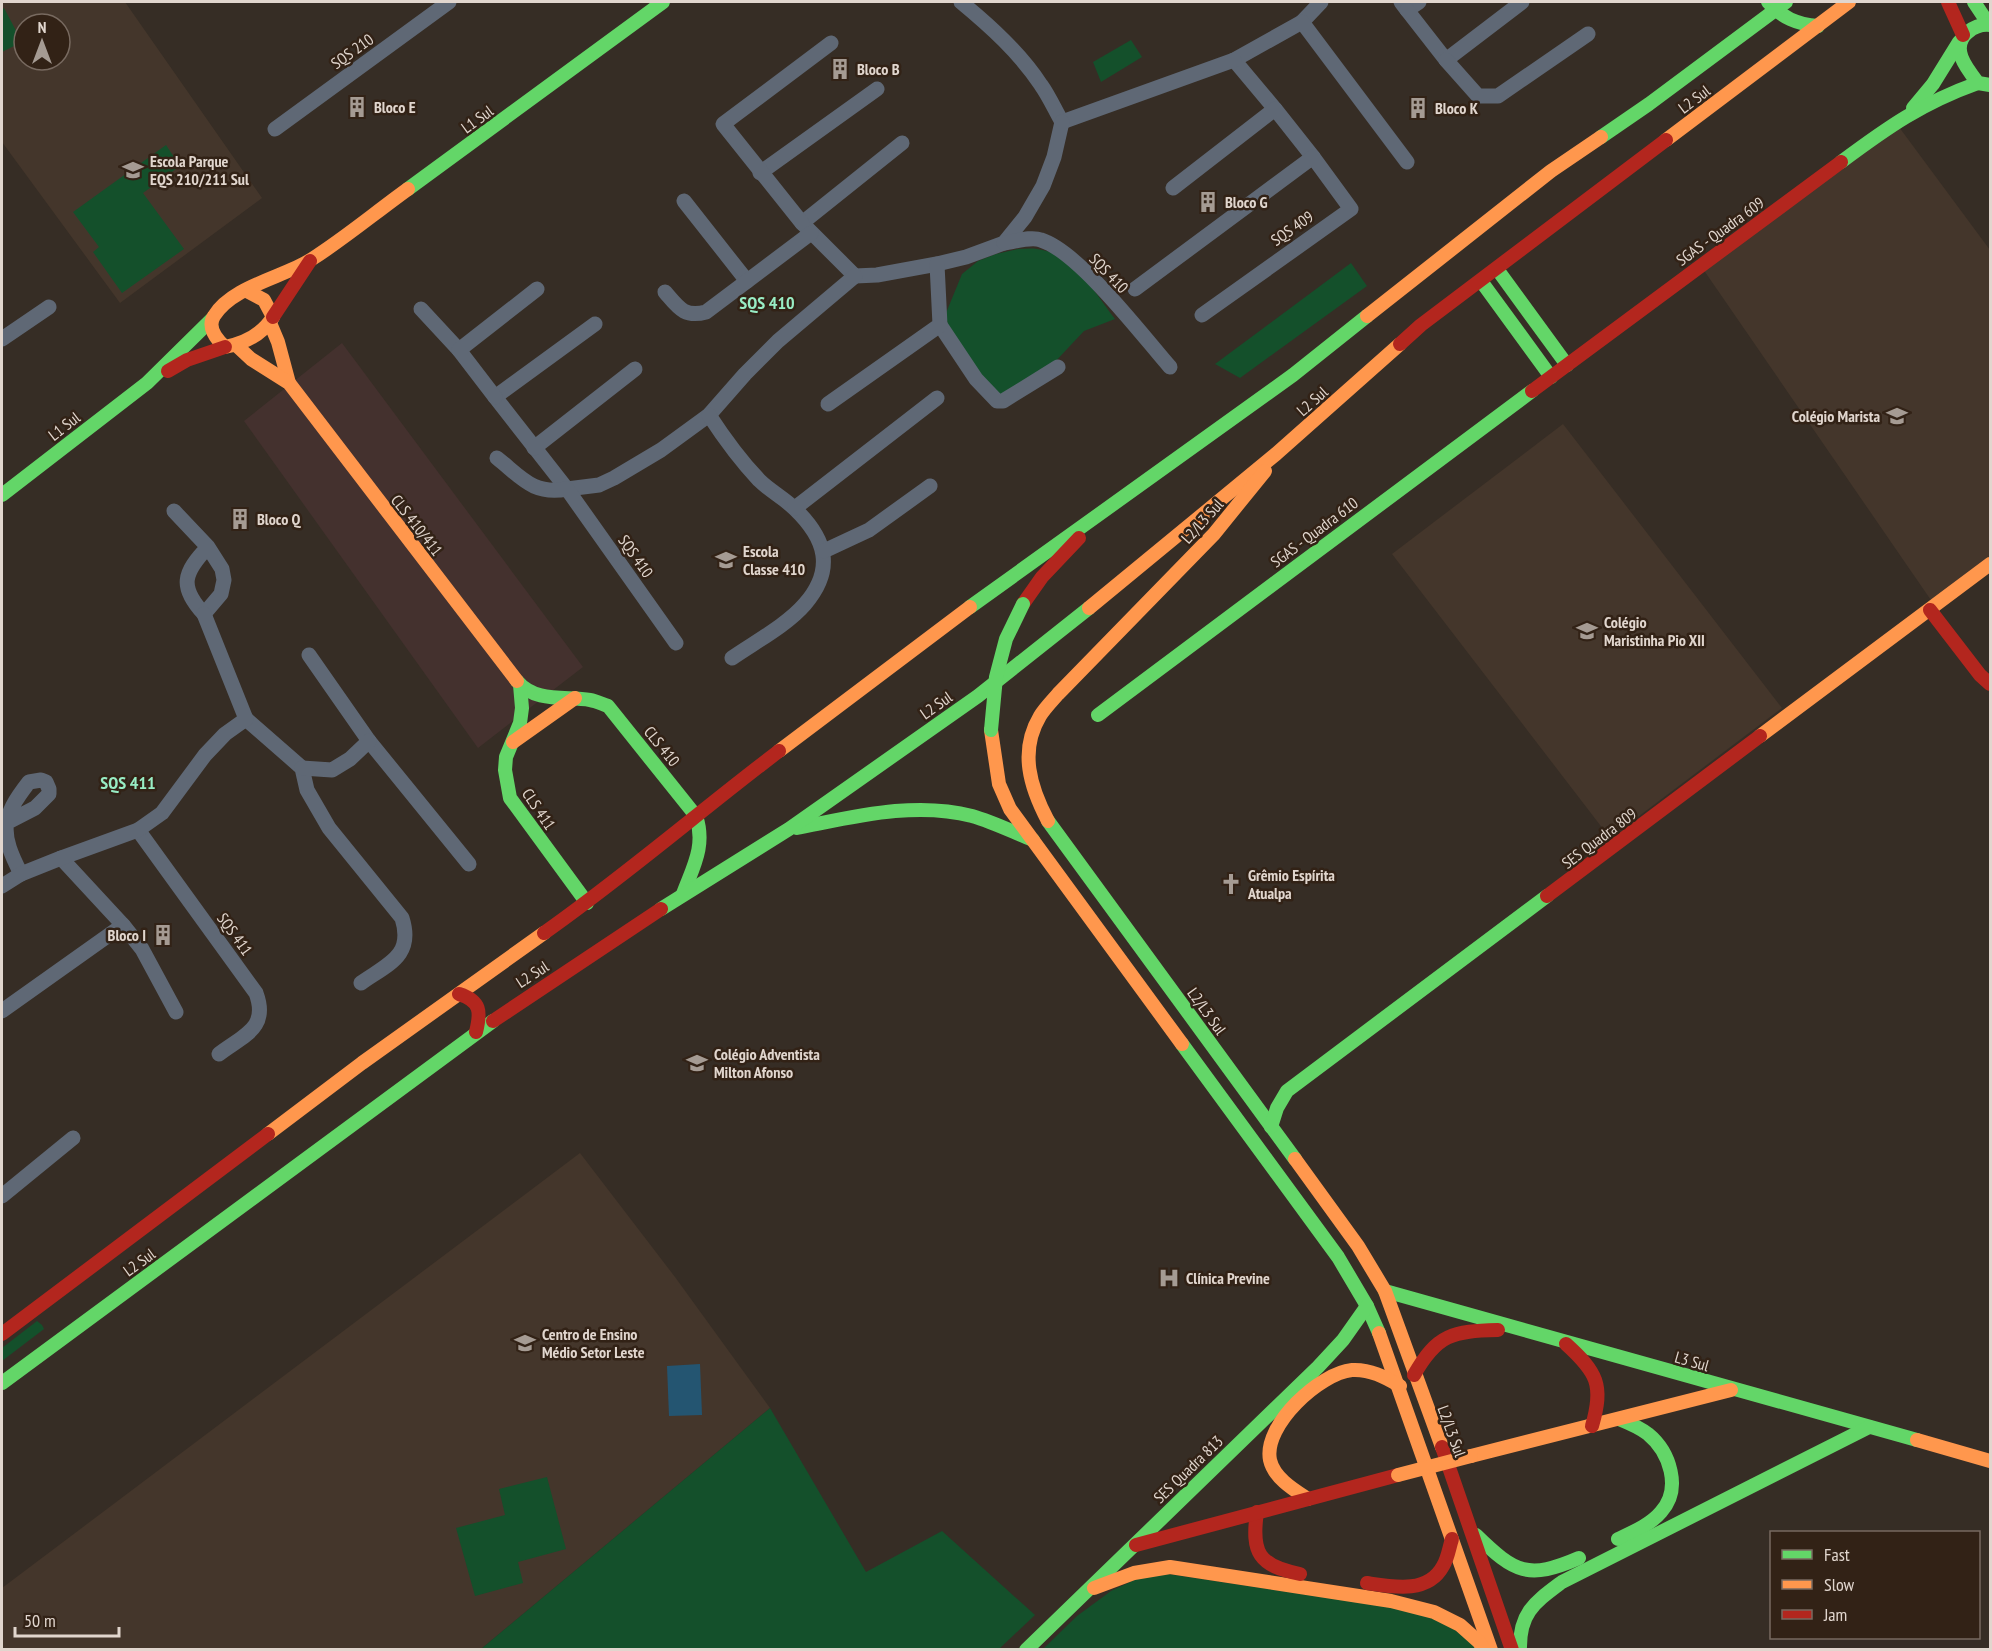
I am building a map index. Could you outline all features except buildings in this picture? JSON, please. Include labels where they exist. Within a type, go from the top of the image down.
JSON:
[{"type":"main road","name":"L1 Sul","points":[[247,291],[310,261],[663,2]]},
{"type":"main road","name":"L2 Sul","points":[[2,1383],[476,1032],[683,894],[789,830],[987,689],[1151,559],[1276,454],[1421,325],[1481,282],[1670,132],[1849,2]]},
{"type":"main road","points":[[1948,2],[1961,39],[1963,62],[1984,84]]},
{"type":"main road","points":[[1961,39],[1972,28],[1989,24],[1974,2]]},
{"type":"main road","name":"L2 Sul","points":[[2,1334],[65,1292],[362,1063],[587,903],[716,799],[965,610],[1293,375],[1551,171],[1654,106],[1777,4]]},
{"type":"main road","points":[[1777,4],[1788,21],[1818,26]]},
{"type":"main road","name":"SGAS - Quadra 609","points":[[1910,112],[1933,84],[1961,39]]},
{"type":"main road","name":"SGAS - Quadra 609","points":[[1551,377],[1910,112],[1956,90],[1984,84]]},
{"type":"main road","name":"L1 Sul","points":[[271,320],[310,261]]},
{"type":"main road","points":[[1497,269],[1567,365]]},
{"type":"main road","points":[[172,358],[194,325],[222,297],[250,280],[266,280]]},
{"type":"main road","points":[[1481,282],[1551,377]]},
{"type":"main road","points":[[247,291],[265,300],[271,308],[271,320],[257,334],[230,346],[214,335],[212,319],[219,309],[247,291]]},
{"type":"main road","name":"L1 Sul","points":[[2,495],[147,383],[212,319]]},
{"type":"main road","name":"CLS 410/411","points":[[271,320],[289,383]]},
{"type":"main road","name":"L1 Sul","points":[[147,383],[188,360],[230,346]]},
{"type":"main road","name":"CLS 410/411","points":[[230,346],[289,383],[519,685]]},
{"type":"main road","name":"SGAS - Quadra 610","points":[[1098,716],[1551,377]]},
{"type":"main road","name":"L2/L3 Sul","points":[[1276,454],[1214,534],[1066,686],[1040,717],[1030,738],[1028,763],[1031,786],[1040,810],[1051,827],[1358,1246],[1385,1291],[1472,1531],[1512,1650]]},
{"type":"main road","name":"L2/L3 Sul","points":[[1114,504],[1066,550],[1042,577],[1023,604],[1006,639],[996,677],[991,730],[999,784],[1010,809],[1338,1257],[1367,1306],[1400,1386],[1491,1650]]},
{"type":"main road","name":"SES Quadra 809","points":[[1271,1127],[1277,1108],[1287,1091],[1990,564]]},
{"type":"main road","points":[[1930,610],[1980,675],[1990,684]]},
{"type":"main road","name":"CLS 410","points":[[519,685],[541,696],[591,700],[608,706],[696,816]]},
{"type":"main road","name":"CLS 411","points":[[519,685],[522,708],[513,742],[506,757],[505,770],[510,798],[587,903]]},
{"type":"main road","points":[[513,742],[575,698]]},
{"type":"main road","points":[[789,830],[899,810],[939,810],[974,816],[1033,840]]},
{"type":"main road","points":[[683,894],[700,849],[701,835],[696,816]]},
{"type":"main road","points":[[496,969],[493,980],[499,992],[509,999],[521,1001]]},
{"type":"main road","points":[[459,994],[470,997],[479,1008],[480,1018],[476,1032]]},
{"type":"main road","points":[[1248,1094],[1287,1091]]},
{"type":"main road","name":"L3 Sul","points":[[1385,1291],[1990,1461]]},
{"type":"main road","name":"SES Quadra 813","points":[[1026,1650],[1318,1367],[1343,1340],[1367,1306]]},
{"type":"main road","points":[[75,1315],[91,1319]]},
{"type":"main road","points":[[22,1319],[36,1318],[46,1328],[49,1347]]},
{"type":"main road","points":[[1414,1375],[1432,1346],[1445,1337],[1460,1332],[1479,1330],[1525,1330]]},
{"type":"main road","points":[[1563,1342],[1584,1359],[1598,1383],[1600,1397],[1592,1426]]},
{"type":"main road","points":[[1308,1498],[1289,1486],[1275,1470],[1269,1458],[1269,1445],[1274,1432],[1293,1408],[1330,1377],[1349,1371],[1367,1371],[1383,1375],[1400,1386]]},
{"type":"main road","points":[[1132,1546],[1308,1498],[1731,1390]]},
{"type":"main road","points":[[1472,1531],[1494,1553],[1512,1566],[1522,1571],[1539,1572],[1556,1569],[1652,1520],[1666,1507],[1673,1492],[1672,1474],[1663,1451],[1649,1435],[1634,1425],[1618,1419]]},
{"type":"main road","points":[[1520,1650],[1522,1618],[1536,1601],[1562,1582],[1869,1427]]},
{"type":"main road","points":[[1257,1512],[1253,1532],[1255,1550],[1262,1561],[1276,1569],[1384,1586],[1417,1586],[1434,1579],[1443,1566],[1452,1539]]},
{"type":"main road","points":[[1088,1590],[1134,1573],[1170,1567],[1391,1601],[1434,1612],[1460,1625],[1479,1642],[1484,1650]]},
{"type":"street","name":"SQS 210","points":[[275,129],[449,2]]},
{"type":"street","points":[[961,2],[990,27],[1019,58],[1041,85],[1062,122],[1054,157],[1043,186],[1025,217],[1004,243]]},
{"type":"street","points":[[1062,122],[1234,60],[1302,22],[1322,2]]},
{"type":"street","points":[[1446,60],[1522,2]]},
{"type":"street","points":[[1409,4],[1446,60],[1478,96],[1498,96],[1588,34]]},
{"type":"street","points":[[1302,22],[1407,162]]},
{"type":"street","points":[[497,458],[538,489],[551,492],[599,485],[614,478],[661,450],[709,415],[778,341],[855,276],[806,228],[723,124],[831,43]]},
{"type":"street","name":"SQS 409","points":[[1202,315],[1351,209],[1313,157],[1234,60]]},
{"type":"street","points":[[760,173],[877,89]]},
{"type":"street","points":[[1173,188],[1275,109]]},
{"type":"street","points":[[665,292],[681,310],[688,314],[697,315],[706,312],[747,282],[902,142]]},
{"type":"street","points":[[1135,289],[1313,157]]},
{"type":"street","points":[[684,201],[747,282]]},
{"type":"street","name":"SQS 410","points":[[855,276],[877,275],[937,264],[966,257],[1004,243],[1039,239],[1061,251],[1112,301],[1170,367]]},
{"type":"street","points":[[937,264],[940,325],[976,379],[997,401],[1003,401],[1058,367]]},
{"type":"street","points":[[459,350],[537,290]]},
{"type":"street","points":[[2,339],[49,307]]},
{"type":"street","name":"SQS 410","points":[[421,309],[459,350],[567,489],[676,643]]},
{"type":"street","points":[[495,397],[595,324]]},
{"type":"street","points":[[828,404],[940,325]]},
{"type":"street","points":[[534,448],[635,369]]},
{"type":"street","points":[[795,508],[937,398]]},
{"type":"street","points":[[709,415],[740,459],[761,482],[795,508],[812,528],[824,551],[817,588],[803,606],[732,658]]},
{"type":"street","points":[[824,551],[870,530],[930,486]]},
{"type":"street","points":[[174,511],[208,548],[222,569],[224,580],[221,594],[204,614]]},
{"type":"street","points":[[208,548],[195,561],[187,575],[187,589],[192,600],[204,614],[246,719],[302,768],[312,801],[330,828],[402,918],[407,932],[405,946],[398,957],[361,984]]},
{"type":"street","points":[[309,655],[369,741],[469,864]]},
{"type":"street","points":[[2,886],[21,874],[138,830],[162,813],[205,755],[225,734],[246,719]]},
{"type":"street","points":[[302,768],[332,770],[350,759],[369,741]]},
{"type":"street","points":[[4,824],[4,839],[21,874]]},
{"type":"street","name":"SQS 411","points":[[138,830],[256,993],[260,1004],[258,1025],[219,1054]]},
{"type":"street","points":[[61,858],[123,924],[142,949],[176,1012]]},
{"type":"street","points":[[2,1011],[123,924]]},
{"type":"street","points":[[2,1196],[73,1138]]},
{"type":"shaded area","name":"Escola Parque EQS 210/211 Sul","points":[[2,2],[125,2],[262,198],[120,303],[2,142]]},
{"type":"shaded area","name":"Colégio Marista","points":[[1899,127],[1990,250],[1990,564],[1935,606],[1703,269]]},
{"type":"shaded area","points":[[342,343],[583,667],[478,748],[244,421]]},
{"type":"shaded area","name":"Colégio Maristinha Pio XII","points":[[1563,424],[1782,708],[1610,838],[1392,554]]},
{"type":"shaded area","name":"Centro de Ensino Médio Setor Leste","points":[[580,1153],[675,1277],[770,1408],[481,1649],[2,1650],[2,1588]]},
{"type":"green space","points":[[4,8],[12,23],[12,47],[2,52],[2,10]]},
{"type":"green space","points":[[1131,40],[1142,57],[1101,82],[1093,62]]},
{"type":"green space","points":[[166,145],[180,166],[143,193],[184,249],[122,293],[93,252],[99,247],[73,212]]},
{"type":"green space","points":[[1018,249],[1037,249],[1062,258],[1091,286],[1115,319],[1084,331],[1053,364],[999,399],[949,334],[946,313],[962,274],[978,261]]},
{"type":"green space","points":[[1351,263],[1367,286],[1240,378],[1215,364]]},
{"type":"green space","points":[[37,1321],[44,1329],[2,1361],[2,1348]]},
{"type":"green space","points":[[770,1408],[866,1572],[942,1531],[1035,1615],[999,1649],[481,1649]]},
{"type":"green space","points":[[547,1477],[566,1549],[518,1562],[523,1583],[475,1596],[456,1528],[505,1515],[499,1489]]},
{"type":"green space","points":[[1168,1574],[1430,1613],[1484,1650],[1042,1650],[1077,1616],[1111,1591],[1143,1576]]},
{"type":"water","points":[[700,1364],[702,1415],[669,1416],[667,1366]]},
{"type":"traffic: fast","points":[[408,189],[663,2]]},
{"type":"traffic: fast","points":[[1768,2],[1790,19],[1818,26]]},
{"type":"traffic: fast","points":[[1601,137],[1786,2]]},
{"type":"traffic: fast","points":[[1974,2],[1988,23]]},
{"type":"traffic: fast","points":[[1990,25],[1978,26],[1968,32],[1960,44],[1965,65],[1978,83],[1990,85]]},
{"type":"traffic: fast","points":[[1913,108],[1933,84],[1959,42]]},
{"type":"traffic: fast","points":[[1841,162],[1906,117],[1978,83]]},
{"type":"traffic: fast","points":[[1497,269],[1567,365]]},
{"type":"traffic: fast","points":[[1481,281],[1551,377]]},
{"type":"traffic: fast","points":[[970,607],[1293,375],[1367,316]]},
{"type":"traffic: fast","points":[[2,495],[147,383],[212,319]]},
{"type":"traffic: fast","points":[[1098,715],[1532,391]]},
{"type":"traffic: fast","points":[[991,730],[996,677],[1006,639],[1023,604]]},
{"type":"traffic: fast","points":[[661,909],[789,829],[978,696],[1089,608]]},
{"type":"traffic: fast","points":[[517,681],[524,688],[542,696],[590,700],[608,706],[696,816],[700,837],[699,847],[683,894]]},
{"type":"traffic: fast","points":[[520,685],[522,708],[520,723],[506,757],[505,770],[510,798],[587,903]]},
{"type":"traffic: fast","points":[[797,828],[862,815],[928,810],[972,816],[1033,840]]},
{"type":"traffic: fast","points":[[1048,821],[1295,1159]]},
{"type":"traffic: fast","points":[[1271,1127],[1277,1108],[1287,1091],[1547,896]]},
{"type":"traffic: fast","points":[[2,1383],[493,1021]]},
{"type":"traffic: fast","points":[[1182,1044],[1338,1257],[1367,1306],[1379,1333]]},
{"type":"traffic: fast","points":[[1385,1291],[1917,1440]]},
{"type":"traffic: fast","points":[[1026,1650],[1318,1367],[1343,1340],[1367,1306]]},
{"type":"traffic: fast","points":[[1618,1539],[1657,1517],[1667,1503],[1672,1482],[1671,1471],[1656,1442],[1641,1429],[1619,1419]]},
{"type":"traffic: fast","points":[[1520,1650],[1520,1637],[1525,1618],[1543,1596],[1562,1582],[1869,1427]]},
{"type":"traffic: fast","points":[[1476,1535],[1501,1558],[1523,1569],[1547,1569],[1579,1558]]},
{"type":"traffic: slow","points":[[1666,140],[1849,2]]},
{"type":"traffic: slow","points":[[1367,316],[1551,171],[1601,137]]},
{"type":"traffic: slow","points":[[247,291],[264,300],[273,317],[264,329],[252,337],[225,347],[212,329],[212,320],[222,306],[246,290],[312,259],[408,189]]},
{"type":"traffic: slow","points":[[270,323],[278,342],[289,383]]},
{"type":"traffic: slow","points":[[1089,608],[1276,454],[1400,344]]},
{"type":"traffic: slow","points":[[236,345],[251,359],[289,383],[517,681]]},
{"type":"traffic: slow","points":[[1048,821],[1036,795],[1029,769],[1030,742],[1040,716],[1058,694],[1214,534],[1265,471]]},
{"type":"traffic: slow","points":[[1760,736],[1990,564]]},
{"type":"traffic: slow","points":[[779,751],[970,607]]},
{"type":"traffic: slow","points":[[513,742],[575,698]]},
{"type":"traffic: slow","points":[[991,730],[999,784],[1010,809],[1182,1044]]},
{"type":"traffic: slow","points":[[268,1134],[362,1063],[544,933]]},
{"type":"traffic: slow","points":[[1295,1159],[1358,1246],[1385,1291],[1442,1447]]},
{"type":"traffic: slow","points":[[1379,1333],[1491,1650]]},
{"type":"traffic: slow","points":[[1308,1499],[1280,1478],[1270,1460],[1270,1446],[1284,1417],[1310,1391],[1339,1373],[1352,1370],[1371,1372],[1400,1386]]},
{"type":"traffic: slow","points":[[1471,1456],[1731,1390]]},
{"type":"traffic: slow","points":[[1917,1440],[1990,1461]]},
{"type":"traffic: slow","points":[[1398,1475],[1471,1456]]},
{"type":"traffic: slow","points":[[1094,1588],[1134,1573],[1170,1567],[1391,1601],[1434,1612],[1460,1625],[1479,1642],[1484,1650]]},
{"type":"traffic: jam","points":[[1948,2],[1963,35]]},
{"type":"traffic: jam","points":[[1400,344],[1421,325],[1666,140]]},
{"type":"traffic: jam","points":[[1532,391],[1841,162]]},
{"type":"traffic: jam","points":[[273,317],[310,261]]},
{"type":"traffic: jam","points":[[168,371],[187,360],[225,347]]},
{"type":"traffic: jam","points":[[1023,604],[1042,577],[1079,538]]},
{"type":"traffic: jam","points":[[1930,610],[1980,675],[1990,684]]},
{"type":"traffic: jam","points":[[1547,896],[1760,736]]},
{"type":"traffic: jam","points":[[544,933],[604,889],[779,751]]},
{"type":"traffic: jam","points":[[493,1021],[661,909]]},
{"type":"traffic: jam","points":[[459,994],[472,1000],[478,1008],[479,1019],[476,1032]]},
{"type":"traffic: jam","points":[[2,1334],[268,1134]]},
{"type":"traffic: jam","points":[[1414,1375],[1430,1351],[1448,1338],[1469,1332],[1498,1330]]},
{"type":"traffic: jam","points":[[1566,1344],[1585,1363],[1595,1380],[1597,1400],[1592,1426]]},
{"type":"traffic: jam","points":[[1442,1447],[1512,1650]]},
{"type":"traffic: jam","points":[[1136,1545],[1398,1475]]},
{"type":"traffic: jam","points":[[1257,1512],[1255,1538],[1261,1555],[1275,1567],[1300,1574]]},
{"type":"traffic: jam","points":[[1367,1583],[1399,1587],[1419,1585],[1428,1581],[1443,1566],[1452,1539]]},
{"type":"place","name":"Bloco B","points":[[840,69]]},
{"type":"place","name":"Bloco E","points":[[357,107]]},
{"type":"place","name":"Bloco K","points":[[1418,108]]},
{"type":"place","name":"Escola Parque EQS 210/211 Sul","points":[[133,170]]},
{"type":"place","name":"Bloco G","points":[[1208,202]]},
{"type":"place","name":"Colégio Marista","points":[[1897,416]]},
{"type":"place","name":"Bloco Q","points":[[240,519]]},
{"type":"place","name":"Escola Classe 410","points":[[726,560]]},
{"type":"place","name":"Colégio Maristinha Pio XII","points":[[1587,631]]},
{"type":"place","name":"Grêmio Espírita Atualpa","points":[[1231,884]]},
{"type":"place","name":"Bloco I","points":[[163,935]]},
{"type":"place","name":"Colégio Adventista Milton Afonso","points":[[697,1063]]},
{"type":"place","name":"Clínica Previne","points":[[1169,1278]]},
{"type":"place","name":"Centro de Ensino Médio Setor Leste","points":[[525,1343]]},
{"type":"district","name":"SQS 410","points":[[767,303]]},
{"type":"district","name":"SQS 411","points":[[128,783]]}]
